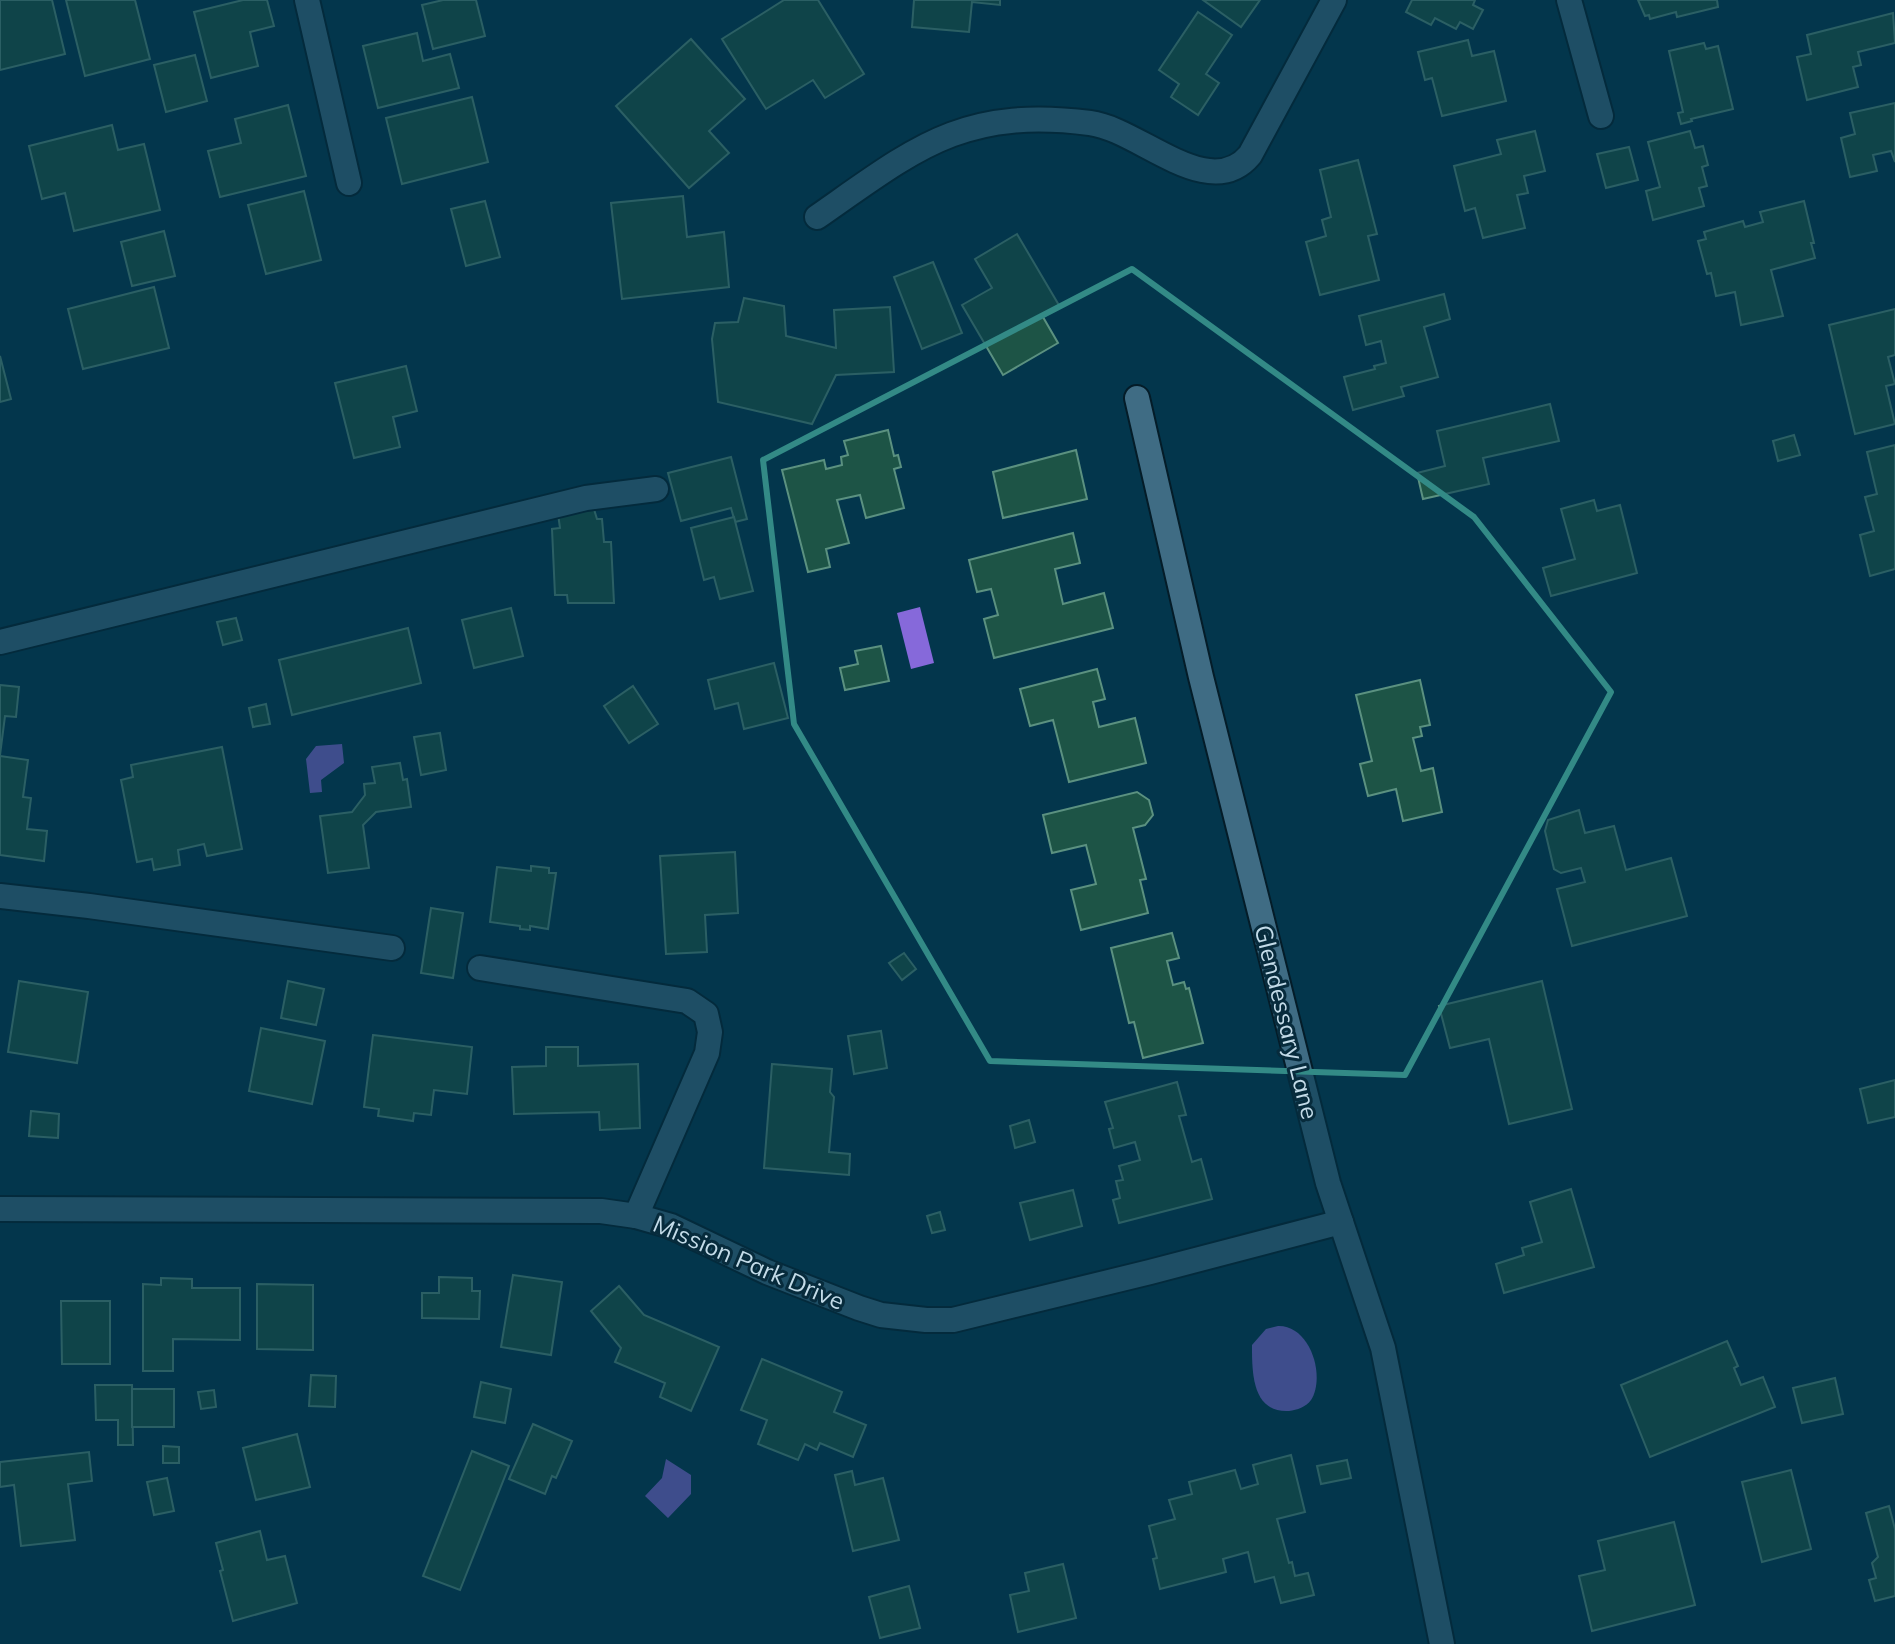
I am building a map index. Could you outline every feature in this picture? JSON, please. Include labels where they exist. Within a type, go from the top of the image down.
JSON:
[{"type":"street","points":[[307,0],[349,183]]},
{"type":"street","points":[[817,217],[909,153],[941,137],[979,125],[1014,119],[1046,118],[1095,123],[1130,136],[1190,169],[1227,172],[1241,165],[1334,0]]},
{"type":"street","points":[[1569,0],[1601,116]]},
{"type":"street","name":"Glendessary Lane","points":[[1137,398],[1204,692],[1328,1183],[1383,1348],[1442,1644]]},
{"type":"street","points":[[0,642],[586,498],[656,489]]},
{"type":"street","points":[[0,896],[392,948]]},
{"type":"street","points":[[480,968],[687,1001],[706,1014],[710,1032],[707,1053],[636,1216]]},
{"type":"street","name":"Mission Park Drive","points":[[0,1209],[601,1211],[636,1216],[671,1226],[767,1272],[859,1308],[881,1315],[926,1320],[953,1320],[1341,1222]]},
{"type":"highlighted area","points":[[1132,269],[1474,517],[1611,692],[1405,1075],[990,1061],[794,724],[763,460]]},
{"type":"shaded area","points":[[920,607],[934,663],[911,669],[897,613]]},
{"type":"shaded area","points":[[342,744],[344,763],[321,780],[322,792],[310,793],[306,759],[316,746]]},
{"type":"shaded area","points":[[1278,1326],[1299,1334],[1316,1366],[1317,1378],[1311,1400],[1301,1408],[1289,1411],[1268,1405],[1261,1398],[1254,1379],[1252,1345],[1266,1329]]},
{"type":"shaded area","points":[[666,1459],[691,1475],[691,1494],[668,1518],[645,1496],[662,1478]]},
{"type":"building","points":[[0,0],[52,0],[65,54],[0,70]]},
{"type":"building","points":[[66,0],[135,0],[150,59],[85,76]]},
{"type":"building","points":[[243,0],[267,0],[274,26],[250,32],[258,66],[211,78],[194,12]]},
{"type":"building","points":[[443,0],[476,0],[485,36],[433,49],[422,5]]},
{"type":"building","points":[[784,0],[818,0],[864,74],[825,98],[813,80],[766,109],[722,39]]},
{"type":"building","points":[[914,0],[1000,0],[1000,5],[972,2],[969,32],[912,27]]},
{"type":"building","points":[[1203,0],[1260,0],[1241,27]]},
{"type":"building","points":[[1412,0],[1475,0],[1473,5],[1483,10],[1473,29],[1460,22],[1456,29],[1435,18],[1431,25],[1406,12]]},
{"type":"building","points":[[1638,0],[1717,0],[1718,7],[1677,17],[1676,12],[1650,19],[1649,15],[1645,16]]},
{"type":"building","points":[[1198,12],[1232,35],[1206,74],[1219,83],[1198,115],[1171,97],[1179,84],[1159,70]]},
{"type":"building","points":[[1893,13],[1895,43],[1858,52],[1861,65],[1853,67],[1858,87],[1807,100],[1797,57],[1811,54],[1807,35]]},
{"type":"building","points":[[417,33],[423,61],[450,54],[459,88],[378,108],[363,46]]},
{"type":"building","points":[[691,39],[745,99],[709,131],[729,153],[689,188],[616,106]]},
{"type":"building","points":[[1468,40],[1472,56],[1494,51],[1506,101],[1442,116],[1432,78],[1425,80],[1418,52]]},
{"type":"building","points":[[1704,43],[1706,49],[1718,46],[1733,109],[1681,124],[1678,113],[1683,112],[1669,51]]},
{"type":"building","points":[[195,55],[207,101],[166,112],[154,65]]},
{"type":"building","points":[[472,97],[488,162],[402,184],[386,118]]},
{"type":"building","points":[[1895,103],[1895,162],[1891,151],[1873,155],[1877,171],[1850,177],[1841,138],[1855,134],[1850,113]]},
{"type":"building","points":[[288,105],[306,176],[220,197],[208,151],[241,143],[235,119]]},
{"type":"building","points":[[112,125],[118,150],[144,144],[160,210],[74,231],[65,193],[42,199],[29,146]]},
{"type":"building","points":[[1535,131],[1545,171],[1524,176],[1528,193],[1517,195],[1525,228],[1483,238],[1475,208],[1465,211],[1454,166],[1501,154],[1497,140]]},
{"type":"building","points":[[1690,131],[1695,148],[1703,146],[1708,165],[1702,167],[1707,186],[1699,188],[1704,206],[1653,220],[1646,191],[1660,187],[1648,142]]},
{"type":"building","points":[[1629,147],[1638,180],[1606,188],[1597,154]]},
{"type":"building","points":[[1358,160],[1377,234],[1368,236],[1379,280],[1320,295],[1306,242],[1326,236],[1322,220],[1331,217],[1320,170]]},
{"type":"building","points":[[304,191],[321,260],[266,274],[248,205]]},
{"type":"building","points":[[683,196],[687,237],[724,232],[729,287],[622,299],[611,203]]},
{"type":"building","points":[[485,201],[500,257],[466,266],[451,209]]},
{"type":"building","points":[[1804,201],[1815,258],[1771,270],[1783,316],[1741,325],[1735,292],[1716,296],[1711,273],[1707,274],[1698,241],[1706,239],[1704,232],[1743,221],[1745,227],[1763,222],[1760,212]]},
{"type":"building","points":[[164,231],[175,276],[132,286],[121,242]]},
{"type":"building","points":[[1017,234],[1060,307],[1043,317],[1058,343],[1003,375],[962,305],[992,288],[975,259]]},
{"type":"building","points":[[933,262],[962,333],[922,349],[894,277]]},
{"type":"building","points":[[154,287],[169,348],[83,369],[68,309]]},
{"type":"building","points":[[1444,294],[1450,319],[1424,327],[1438,377],[1401,387],[1404,396],[1353,410],[1344,377],[1386,363],[1381,341],[1366,345],[1359,316]]},
{"type":"building","points":[[744,298],[784,306],[786,336],[836,348],[834,310],[890,307],[894,372],[836,375],[812,424],[718,402],[712,339],[715,323],[738,322]]},
{"type":"building","points":[[1895,309],[1895,355],[1888,357],[1895,384],[1886,386],[1895,424],[1855,434],[1829,325]]},
{"type":"building","points":[[0,356],[11,399],[0,402]]},
{"type":"building","points":[[406,366],[417,411],[393,417],[400,447],[354,458],[335,383]]},
{"type":"building","points":[[1550,404],[1559,441],[1483,458],[1489,484],[1423,499],[1417,473],[1445,466],[1437,431]]},
{"type":"building","points":[[888,430],[894,456],[898,455],[901,467],[894,469],[904,508],[866,518],[860,495],[837,500],[849,543],[826,549],[830,567],[808,572],[782,470],[824,460],[826,469],[842,465],[841,457],[848,455],[844,441]]},
{"type":"building","points":[[1794,435],[1800,455],[1778,461],[1773,441]]},
{"type":"building","points":[[1895,445],[1895,569],[1870,576],[1860,535],[1874,531],[1865,497],[1877,494],[1867,452]]},
{"type":"building","points":[[1076,450],[1087,499],[1003,518],[993,472]]},
{"type":"building","points":[[731,457],[747,519],[735,522],[731,508],[681,521],[668,473]]},
{"type":"building","points":[[1594,500],[1597,511],[1620,505],[1637,573],[1551,596],[1543,568],[1575,559],[1561,509]]},
{"type":"building","points":[[593,506],[597,519],[602,519],[604,542],[611,542],[614,603],[568,603],[567,595],[555,595],[552,529],[560,528],[558,514]]},
{"type":"building","points":[[734,517],[753,591],[720,599],[714,577],[704,580],[691,528]]},
{"type":"building","points":[[1073,533],[1080,563],[1055,569],[1063,604],[1104,593],[1113,628],[994,658],[984,619],[998,615],[991,589],[977,592],[969,560]]},
{"type":"building","points":[[511,608],[523,656],[474,668],[462,620]]},
{"type":"building","points":[[236,618],[242,640],[223,645],[217,622]]},
{"type":"building","points":[[408,628],[421,683],[292,715],[279,660]]},
{"type":"building","points":[[881,646],[889,681],[845,690],[840,668],[858,664],[855,651]]},
{"type":"building","points":[[774,663],[788,718],[744,729],[738,703],[715,709],[708,680]]},
{"type":"building","points":[[1097,669],[1105,699],[1093,702],[1099,727],[1135,718],[1146,763],[1069,782],[1053,720],[1030,726],[1020,689]]},
{"type":"building","points":[[1420,680],[1430,725],[1420,727],[1422,736],[1413,738],[1421,771],[1433,768],[1442,812],[1403,821],[1396,789],[1368,796],[1360,764],[1372,761],[1356,695]]},
{"type":"building","points":[[0,685],[19,687],[16,717],[5,716],[0,755]]},
{"type":"building","points":[[633,686],[658,724],[629,743],[604,706]]},
{"type":"building","points":[[266,704],[270,724],[253,727],[249,708]]},
{"type":"building","points":[[440,733],[446,770],[421,775],[414,737]]},
{"type":"building","points":[[222,747],[242,849],[207,856],[204,844],[178,850],[180,865],[154,870],[152,859],[137,862],[121,780],[133,777],[131,765]]},
{"type":"building","points":[[0,756],[28,760],[23,797],[31,798],[27,829],[47,831],[44,861],[0,855]]},
{"type":"building","points":[[400,763],[403,780],[407,779],[411,807],[376,812],[363,825],[369,868],[328,873],[320,816],[352,812],[365,795],[364,784],[375,783],[372,767]]},
{"type":"building","points":[[1137,792],[1149,800],[1153,815],[1145,825],[1133,828],[1146,879],[1140,880],[1148,913],[1081,930],[1071,890],[1096,884],[1086,845],[1052,853],[1043,815]]},
{"type":"building","points":[[1579,810],[1585,833],[1614,826],[1626,870],[1671,858],[1687,916],[1572,946],[1557,889],[1585,882],[1581,868],[1561,873],[1554,869],[1545,831],[1548,820]]},
{"type":"building","points":[[735,852],[738,913],[705,915],[707,952],[666,954],[660,856]]},
{"type":"building","points":[[531,866],[549,868],[549,873],[556,873],[548,929],[530,926],[530,930],[520,929],[520,926],[490,922],[497,867],[531,871]]},
{"type":"building","points":[[431,908],[463,913],[453,978],[421,973]]},
{"type":"building","points":[[1172,933],[1179,958],[1167,961],[1173,985],[1184,982],[1186,989],[1189,988],[1203,1043],[1143,1058],[1134,1022],[1129,1023],[1111,948]]},
{"type":"building","points":[[904,953],[916,969],[902,980],[889,963]]},
{"type":"building","points":[[19,981],[88,992],[77,1063],[8,1052]]},
{"type":"building","points":[[288,981],[324,989],[316,1025],[281,1018]]},
{"type":"building","points":[[1542,981],[1572,1109],[1509,1124],[1489,1039],[1450,1048],[1439,1006]]},
{"type":"building","points":[[261,1028],[325,1041],[312,1104],[249,1091]]},
{"type":"building","points":[[881,1031],[887,1068],[854,1074],[848,1036]]},
{"type":"building","points":[[373,1035],[472,1047],[467,1094],[434,1090],[431,1115],[414,1113],[413,1121],[378,1116],[379,1109],[364,1107]]},
{"type":"building","points":[[546,1047],[578,1047],[578,1066],[638,1064],[640,1128],[600,1130],[599,1112],[514,1114],[512,1067],[546,1066]]},
{"type":"building","points":[[772,1064],[832,1069],[830,1092],[834,1097],[829,1152],[850,1154],[849,1175],[764,1168]]},
{"type":"building","points":[[1895,1080],[1895,1117],[1868,1123],[1860,1089]]},
{"type":"building","points":[[1177,1082],[1186,1115],[1179,1116],[1192,1162],[1201,1159],[1212,1199],[1119,1223],[1113,1200],[1120,1198],[1116,1181],[1123,1180],[1119,1166],[1140,1160],[1135,1142],[1114,1148],[1109,1129],[1113,1128],[1105,1102]]},
{"type":"building","points":[[31,1111],[59,1114],[58,1138],[29,1136]]},
{"type":"building","points":[[1029,1120],[1035,1142],[1015,1148],[1010,1126]]},
{"type":"building","points":[[1571,1189],[1594,1267],[1504,1293],[1496,1264],[1524,1255],[1522,1248],[1542,1242],[1530,1202]]},
{"type":"building","points":[[1073,1190],[1082,1226],[1030,1240],[1020,1203]]},
{"type":"building","points":[[940,1212],[945,1230],[932,1233],[927,1216]]},
{"type":"building","points":[[513,1275],[562,1282],[551,1355],[501,1347]]},
{"type":"building","points":[[439,1277],[472,1278],[472,1291],[480,1291],[479,1319],[422,1318],[422,1293],[439,1293]]},
{"type":"building","points":[[161,1278],[192,1279],[192,1288],[240,1288],[240,1340],[173,1339],[173,1371],[143,1371],[143,1284],[161,1285]]},
{"type":"building","points":[[257,1284],[313,1285],[313,1350],[257,1349]]},
{"type":"building","points":[[619,1286],[644,1315],[719,1347],[691,1411],[660,1397],[665,1383],[615,1362],[621,1348],[591,1311]]},
{"type":"building","points":[[61,1301],[110,1301],[110,1364],[62,1364]]},
{"type":"building","points":[[1727,1341],[1738,1366],[1734,1368],[1741,1385],[1763,1377],[1775,1407],[1650,1457],[1621,1385]]},
{"type":"building","points":[[762,1359],[842,1392],[834,1412],[866,1425],[853,1457],[820,1443],[817,1450],[805,1444],[798,1460],[758,1444],[767,1420],[741,1410]]},
{"type":"building","points":[[311,1375],[336,1376],[335,1407],[309,1406]]},
{"type":"building","points":[[1835,1378],[1843,1414],[1802,1423],[1793,1388]]},
{"type":"building","points":[[481,1382],[511,1389],[505,1423],[474,1417]]},
{"type":"building","points":[[95,1385],[132,1385],[133,1445],[118,1445],[118,1420],[96,1420]]},
{"type":"building","points":[[132,1389],[174,1389],[174,1427],[132,1427]]},
{"type":"building","points":[[214,1390],[216,1407],[201,1409],[198,1392]]},
{"type":"building","points":[[533,1424],[572,1441],[556,1478],[552,1476],[545,1494],[509,1479]]},
{"type":"building","points":[[297,1434],[310,1487],[256,1500],[243,1448]]},
{"type":"building","points":[[163,1446],[179,1447],[179,1463],[163,1463]]},
{"type":"building","points":[[472,1451],[509,1466],[460,1590],[423,1576]]},
{"type":"building","points":[[89,1452],[92,1481],[68,1484],[75,1540],[21,1546],[14,1485],[0,1487],[0,1462]]},
{"type":"building","points":[[1291,1455],[1305,1512],[1277,1519],[1295,1576],[1308,1573],[1314,1595],[1281,1603],[1274,1577],[1255,1582],[1248,1552],[1223,1559],[1226,1572],[1160,1589],[1149,1526],[1175,1519],[1169,1500],[1192,1494],[1189,1482],[1235,1470],[1241,1489],[1258,1484],[1253,1465]]},
{"type":"building","points":[[1347,1460],[1351,1478],[1321,1484],[1317,1466]]},
{"type":"building","points":[[1791,1470],[1811,1549],[1762,1562],[1742,1482]]},
{"type":"building","points":[[852,1471],[855,1485],[883,1478],[899,1540],[853,1551],[835,1475]]},
{"type":"building","points":[[167,1478],[174,1511],[154,1515],[147,1482]]},
{"type":"building","points":[[1889,1506],[1895,1529],[1895,1596],[1875,1601],[1869,1580],[1876,1578],[1872,1563],[1878,1557],[1866,1513]]},
{"type":"building","points":[[1674,1522],[1695,1605],[1592,1631],[1579,1576],[1605,1570],[1598,1541]]},
{"type":"building","points":[[260,1531],[267,1560],[285,1556],[297,1603],[233,1621],[216,1543]]},
{"type":"building","points":[[1063,1564],[1076,1618],[1018,1632],[1010,1595],[1029,1591],[1025,1573]]},
{"type":"building","points":[[909,1586],[920,1628],[880,1638],[869,1597]]}]
